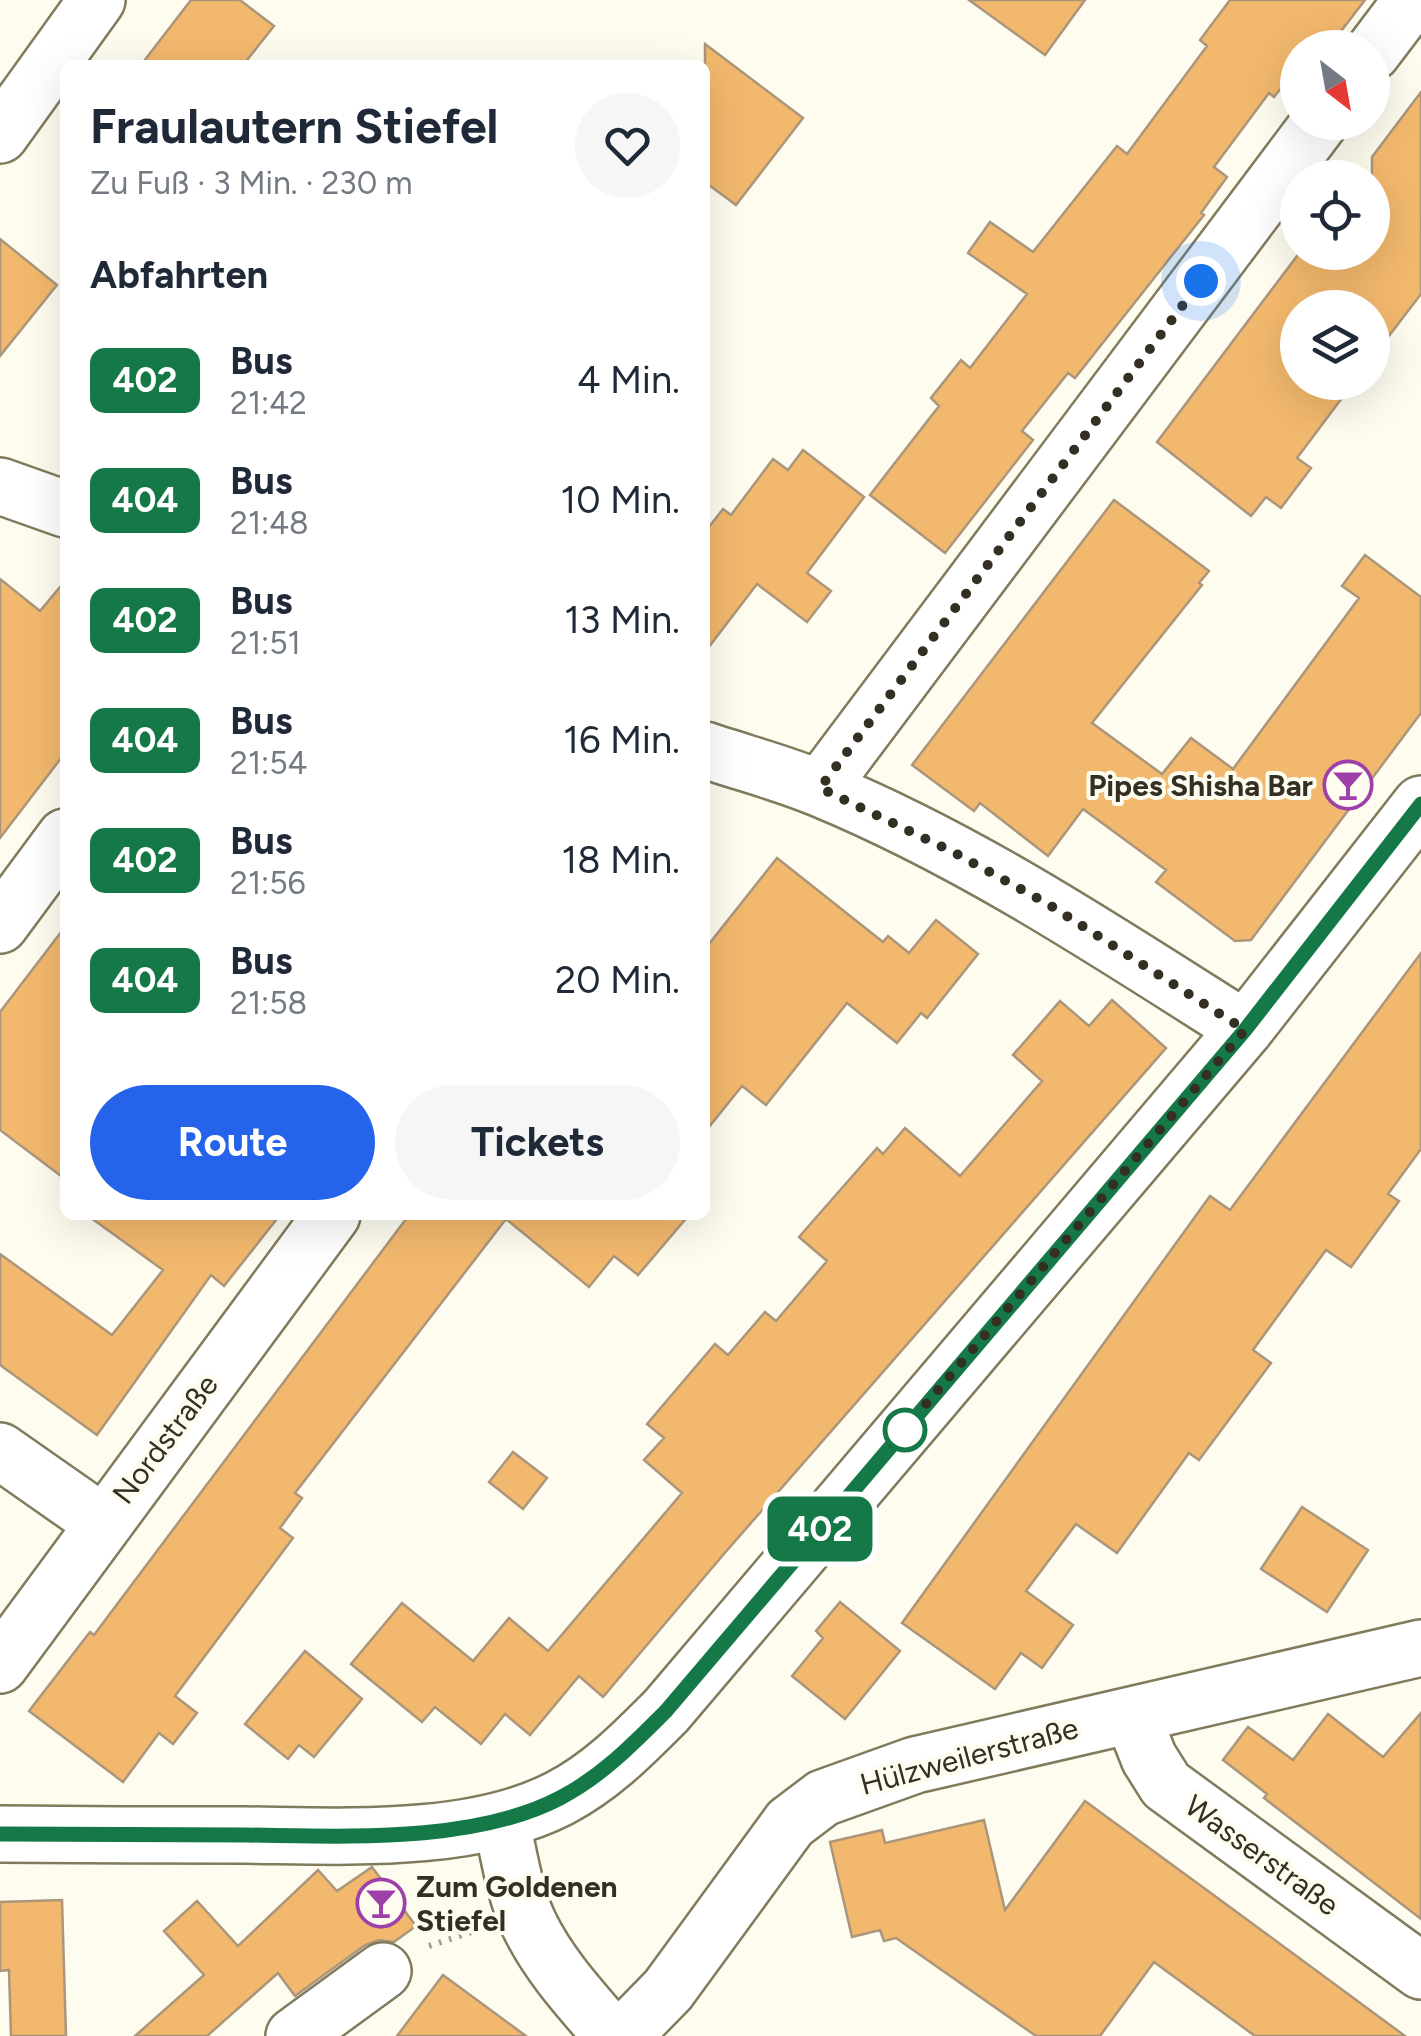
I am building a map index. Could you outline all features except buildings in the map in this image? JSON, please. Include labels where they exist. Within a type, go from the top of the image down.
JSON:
[{"type":"street","points":[[0,134],[98,0]]},
{"type":"street","points":[[1389,30],[1412,0]]},
{"type":"street","points":[[820,788],[1306,140]]},
{"type":"street","points":[[0,486],[60,506]]},
{"type":"street","points":[[710,752],[820,788],[953,852],[1048,904],[1245,1030]]},
{"type":"street","points":[[0,1834],[330,1836],[426,1832],[501,1820],[558,1799],[610,1767],[666,1711],[1245,1030],[1421,804]]},
{"type":"street","points":[[0,925],[60,844]]},
{"type":"street","name":"Nordstraße","points":[[0,1665],[328,1220]]},
{"type":"street","points":[[0,1452],[103,1523]]},
{"type":"street","name":"Hülzweilerstraße","points":[[623,2036],[668,1990],[790,1824],[823,1798],[915,1765],[1421,1648]]},
{"type":"street","name":"Wasserstraße","points":[[1132,1716],[1149,1758],[1166,1784],[1421,1971]]},
{"type":"street","points":[[501,1820],[529,1924],[565,1982],[612,2036]]},
{"type":"street","points":[[294,2036],[383,1971]]},
{"type":"path","points":[[383,1971],[456,1935],[506,1923],[529,1924]]},
{"type":"bus line","name":"402","points":[[0,1834],[330,1836],[426,1832],[501,1820],[558,1799],[610,1767],[666,1711],[1245,1030],[1421,804]]},
{"type":"place","name":"Pipes Shisha Bar","points":[[1348,785]]},
{"type":"place","name":"Zum Goldenen Stiefel","points":[[381,1903]]},
{"type":"route","points":[[905,1430],[892,1444],[1245,1030],[1048,904],[953,852],[820,788],[1201,281]]}]
